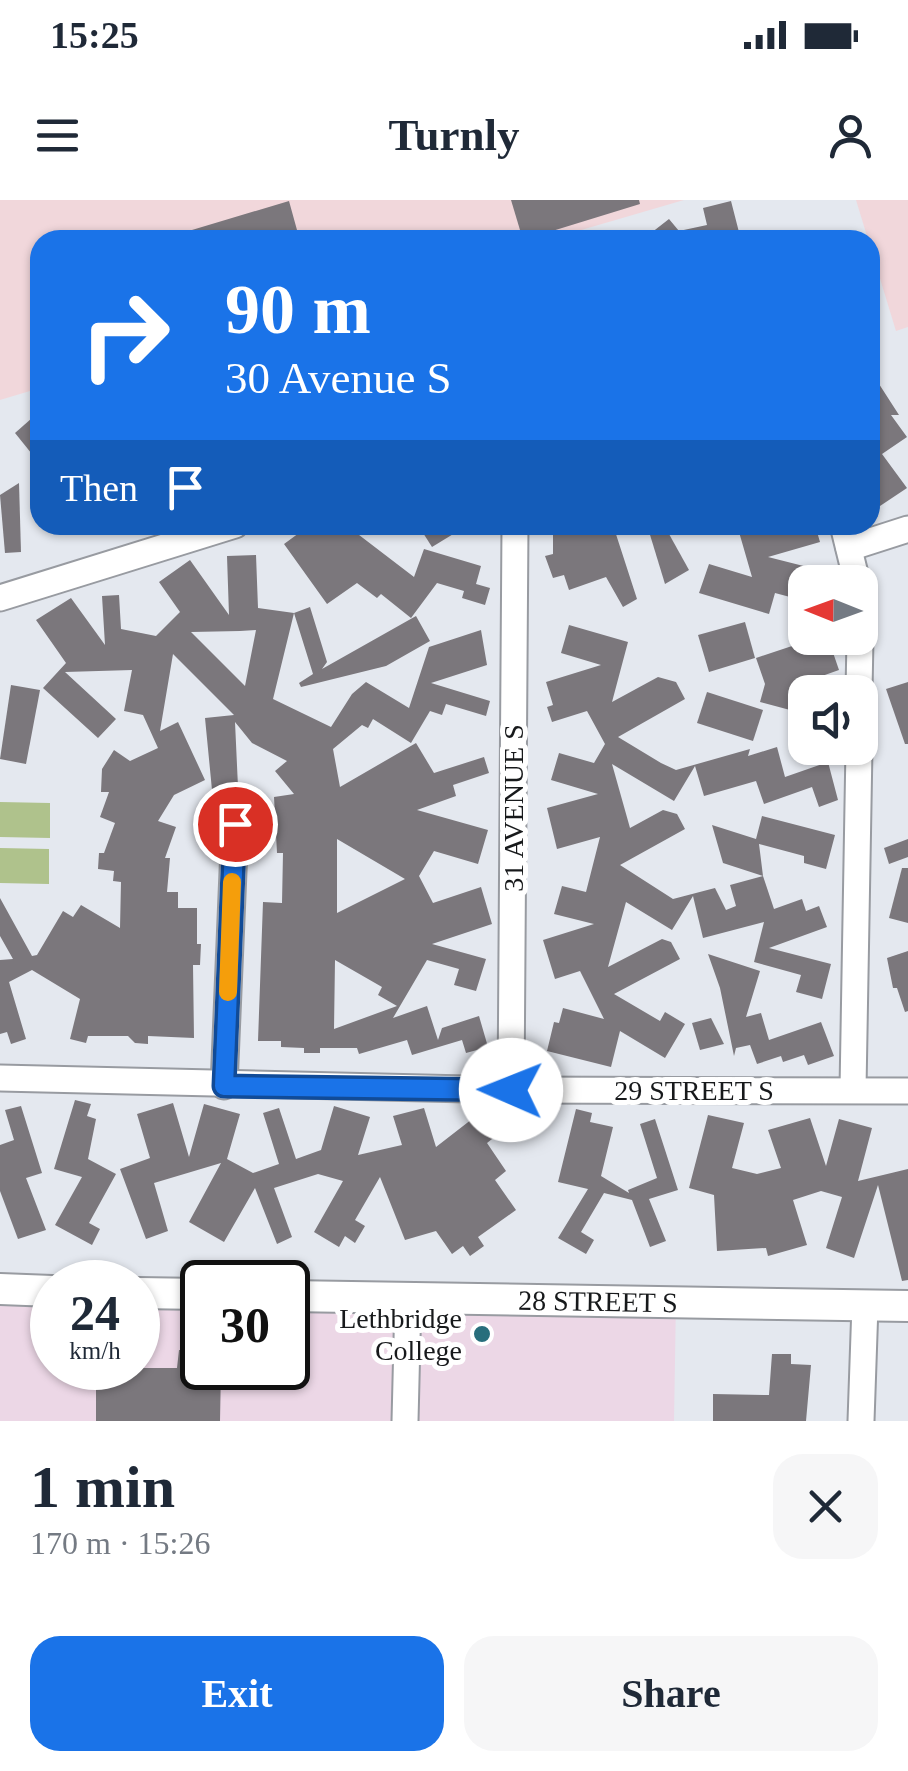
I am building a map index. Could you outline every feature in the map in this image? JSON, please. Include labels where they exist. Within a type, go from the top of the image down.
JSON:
[{"type":"street","points":[[880,532],[908,529]]},
{"type":"street","points":[[0,598],[204,535]]},
{"type":"street","name":"31 AVENUE S","points":[[511,1090],[515,535]]},
{"type":"street","points":[[846,536],[852,565]]},
{"type":"street","points":[[853,1089],[858,765]]},
{"type":"street","points":[[224,1086],[235,824]]},
{"type":"street","name":"29 STREET S","points":[[0,1078],[224,1086],[908,1091]]},
{"type":"street","points":[[0,1290],[30,1291]]},
{"type":"street","name":"28 STREET S","points":[[310,1296],[908,1306]]},
{"type":"street","points":[[405,1421],[408,1298]]},
{"type":"street","points":[[860,1421],[864,1305]]},
{"type":"shaded area","points":[[0,200],[684,200],[581,230],[30,230],[30,391],[0,400]]},
{"type":"shaded area","points":[[856,200],[908,200],[908,327],[896,331],[880,279],[880,230],[865,230]]},
{"type":"shaded area","name":"Lethbridge College","points":[[0,1289],[30,1290],[30,1390],[160,1390],[160,1293],[180,1294],[180,1390],[310,1390],[310,1296],[676,1300],[674,1421],[0,1421]]},
{"type":"green space","points":[[0,802],[50,803],[50,838],[0,837]]},
{"type":"green space","points":[[0,848],[49,849],[49,884],[0,883]]},
{"type":"building","points":[[511,200],[639,200],[640,204],[556,230],[520,230]]},
{"type":"building","points":[[289,201],[297,230],[192,230]]},
{"type":"building","points":[[731,201],[738,230],[684,230],[707,225],[703,208]]},
{"type":"building","points":[[669,219],[678,230],[655,230]]},
{"type":"building","points":[[880,386],[899,415],[891,415],[907,437],[882,454],[907,488],[880,506]]},
{"type":"building","points":[[30,420],[30,452],[15,433]]},
{"type":"building","points":[[19,483],[21,552],[5,553],[0,495]]},
{"type":"building","points":[[296,535],[359,535],[414,577],[424,549],[481,566],[476,584],[490,588],[485,605],[462,598],[464,591],[437,583],[411,618],[381,594],[377,598],[357,583],[327,604],[284,544]]},
{"type":"building","points":[[424,535],[452,535],[432,547]]},
{"type":"building","points":[[553,535],[616,535],[637,599],[623,607],[606,577],[569,590],[564,575],[553,578],[545,556],[553,554]]},
{"type":"building","points":[[650,535],[670,535],[689,570],[665,584]]},
{"type":"building","points":[[740,535],[818,535],[820,542],[768,557],[800,565],[788,565],[788,596],[775,593],[769,614],[699,593],[709,564],[752,577]]},
{"type":"building","points":[[256,555],[258,608],[294,613],[273,699],[331,727],[352,694],[366,682],[409,708],[429,647],[481,630],[487,665],[431,683],[490,701],[486,716],[446,704],[442,715],[430,711],[411,743],[373,719],[368,728],[362,725],[333,749],[340,787],[416,743],[434,773],[484,757],[489,773],[453,785],[456,796],[417,810],[488,830],[478,864],[434,851],[419,876],[433,903],[481,887],[492,924],[432,944],[486,959],[476,991],[454,985],[459,969],[427,960],[393,1018],[427,1006],[438,1040],[442,1028],[479,1016],[488,1047],[466,1053],[462,1040],[412,1055],[407,1040],[359,1054],[357,1048],[320,1048],[320,1053],[304,1053],[304,1048],[281,1047],[281,1041],[258,1041],[263,902],[282,903],[283,853],[277,853],[274,797],[294,794],[275,771],[287,761],[252,743],[235,722],[238,787],[212,790],[205,718],[234,715],[173,654],[160,731],[178,722],[205,780],[174,795],[158,821],[176,827],[165,858],[170,858],[167,892],[178,892],[178,908],[197,908],[197,944],[201,944],[200,965],[193,965],[194,1038],[148,1036],[148,1044],[135,1043],[128,1036],[88,1036],[86,1043],[70,1039],[80,999],[32,970],[9,982],[26,1039],[11,1044],[7,1032],[0,1034],[0,960],[13,959],[0,936],[0,898],[32,956],[37,955],[63,911],[73,917],[81,905],[120,928],[121,882],[113,881],[114,871],[98,869],[99,853],[104,853],[115,823],[100,817],[109,792],[101,792],[102,769],[114,750],[130,761],[158,748],[143,715],[124,711],[132,670],[65,672],[116,719],[98,738],[43,688],[66,663],[36,620],[71,598],[105,645],[102,596],[119,595],[121,629],[156,636],[180,612],[159,582],[190,560],[229,615],[227,556]],"holes":[[[256,630],[245,686],[191,632],[240,631]],[[337,839],[405,879],[337,913]],[[335,960],[382,987],[378,995],[397,1006],[334,1029]]]},
{"type":"building","points":[[310,607],[327,662],[322,669],[416,616],[430,641],[386,666],[301,687],[299,683],[313,674],[294,613]]},
{"type":"building","points":[[745,622],[755,658],[709,672],[698,635]]},
{"type":"building","points":[[569,625],[628,642],[612,702],[658,677],[676,682],[685,699],[618,737],[676,770],[750,749],[748,756],[777,747],[785,777],[829,765],[838,800],[819,807],[812,787],[764,804],[756,781],[704,796],[695,766],[674,801],[612,764],[630,828],[663,810],[677,814],[685,829],[620,865],[673,899],[715,888],[726,910],[736,906],[730,885],[763,876],[774,909],[802,899],[806,911],[819,906],[827,927],[769,948],[831,964],[822,999],[796,992],[801,975],[754,962],[764,922],[703,938],[693,896],[672,930],[626,902],[608,967],[662,939],[671,942],[680,959],[614,994],[660,1021],[665,1012],[685,1024],[665,1058],[620,1031],[611,1067],[547,1051],[554,1022],[559,1023],[563,1008],[604,1019],[580,971],[555,979],[543,940],[594,924],[554,914],[562,886],[586,892],[600,837],[557,849],[547,808],[598,794],[551,780],[559,753],[594,763],[605,744],[587,711],[552,722],[547,707],[553,705],[546,682],[601,665],[561,653]]},
{"type":"building","points":[[788,647],[788,655],[834,655],[839,670],[825,675],[788,675],[788,709],[760,702],[765,684],[756,658]]},
{"type":"building","points":[[908,682],[908,744],[905,744],[886,689]]},
{"type":"building","points":[[11,685],[40,690],[26,764],[0,759]]},
{"type":"building","points":[[707,692],[763,710],[753,741],[697,723]]},
{"type":"building","points":[[762,816],[835,835],[826,869],[804,863],[804,856],[759,844],[763,876],[723,863],[712,825],[756,839]]},
{"type":"building","points":[[908,839],[908,857],[889,864],[884,848]]},
{"type":"building","points":[[902,868],[908,868],[908,923],[889,918]]},
{"type":"building","points":[[908,951],[905,1012],[897,988],[893,988],[887,958]]},
{"type":"building","points":[[708,954],[760,971],[746,1017],[761,1013],[769,1040],[821,1022],[834,1056],[808,1065],[804,1055],[783,1062],[781,1056],[757,1064],[750,1045],[736,1048],[734,1056],[720,988]]},
{"type":"building","points":[[711,1018],[724,1044],[700,1050],[692,1023]]},
{"type":"building","points":[[75,1100],[91,1104],[87,1116],[96,1119],[88,1159],[116,1174],[89,1223],[100,1229],[92,1245],[55,1225],[82,1177],[54,1169]]},
{"type":"building","points":[[173,1103],[189,1157],[204,1104],[240,1114],[227,1159],[253,1173],[279,1164],[263,1113],[279,1108],[296,1159],[321,1150],[334,1106],[370,1117],[358,1155],[402,1145],[393,1116],[424,1108],[436,1147],[485,1109],[502,1131],[487,1143],[506,1171],[495,1180],[516,1210],[478,1237],[484,1246],[470,1256],[463,1246],[452,1254],[436,1231],[405,1240],[380,1177],[355,1220],[365,1226],[355,1243],[345,1236],[339,1247],[314,1232],[343,1181],[318,1174],[274,1188],[292,1237],[277,1244],[255,1188],[224,1242],[189,1222],[221,1163],[154,1183],[168,1231],[146,1239],[120,1169],[150,1158],[137,1114]]},
{"type":"building","points":[[21,1106],[42,1173],[26,1178],[46,1230],[18,1239],[0,1191],[0,1145],[14,1140],[5,1110]]},
{"type":"building","points":[[576,1109],[592,1113],[590,1122],[613,1127],[601,1176],[629,1193],[628,1190],[657,1178],[640,1124],[655,1119],[678,1190],[649,1199],[666,1241],[650,1247],[632,1200],[604,1193],[581,1232],[594,1240],[586,1254],[558,1238],[588,1189],[558,1182]]},
{"type":"building","points":[[708,1115],[744,1123],[732,1168],[757,1174],[781,1168],[768,1130],[810,1118],[826,1166],[839,1119],[872,1128],[858,1181],[908,1169],[908,1280],[902,1281],[878,1185],[854,1258],[826,1248],[842,1197],[821,1191],[793,1200],[807,1245],[768,1256],[766,1248],[717,1251],[714,1195],[689,1188]]},
{"type":"building","points":[[180,1350],[180,1390],[221,1390],[220,1421],[96,1421],[96,1390],[160,1390],[160,1368],[177,1368]]},
{"type":"building","points":[[772,1354],[791,1354],[791,1364],[811,1365],[806,1421],[713,1421],[713,1394],[769,1395]]},
{"type":"slow traffic","points":[[228,992],[232,882]]},
{"type":"place","name":"Lethbridge College","points":[[482,1334]]},
{"type":"route","points":[[235,824],[224,1086],[511,1090]]}]
